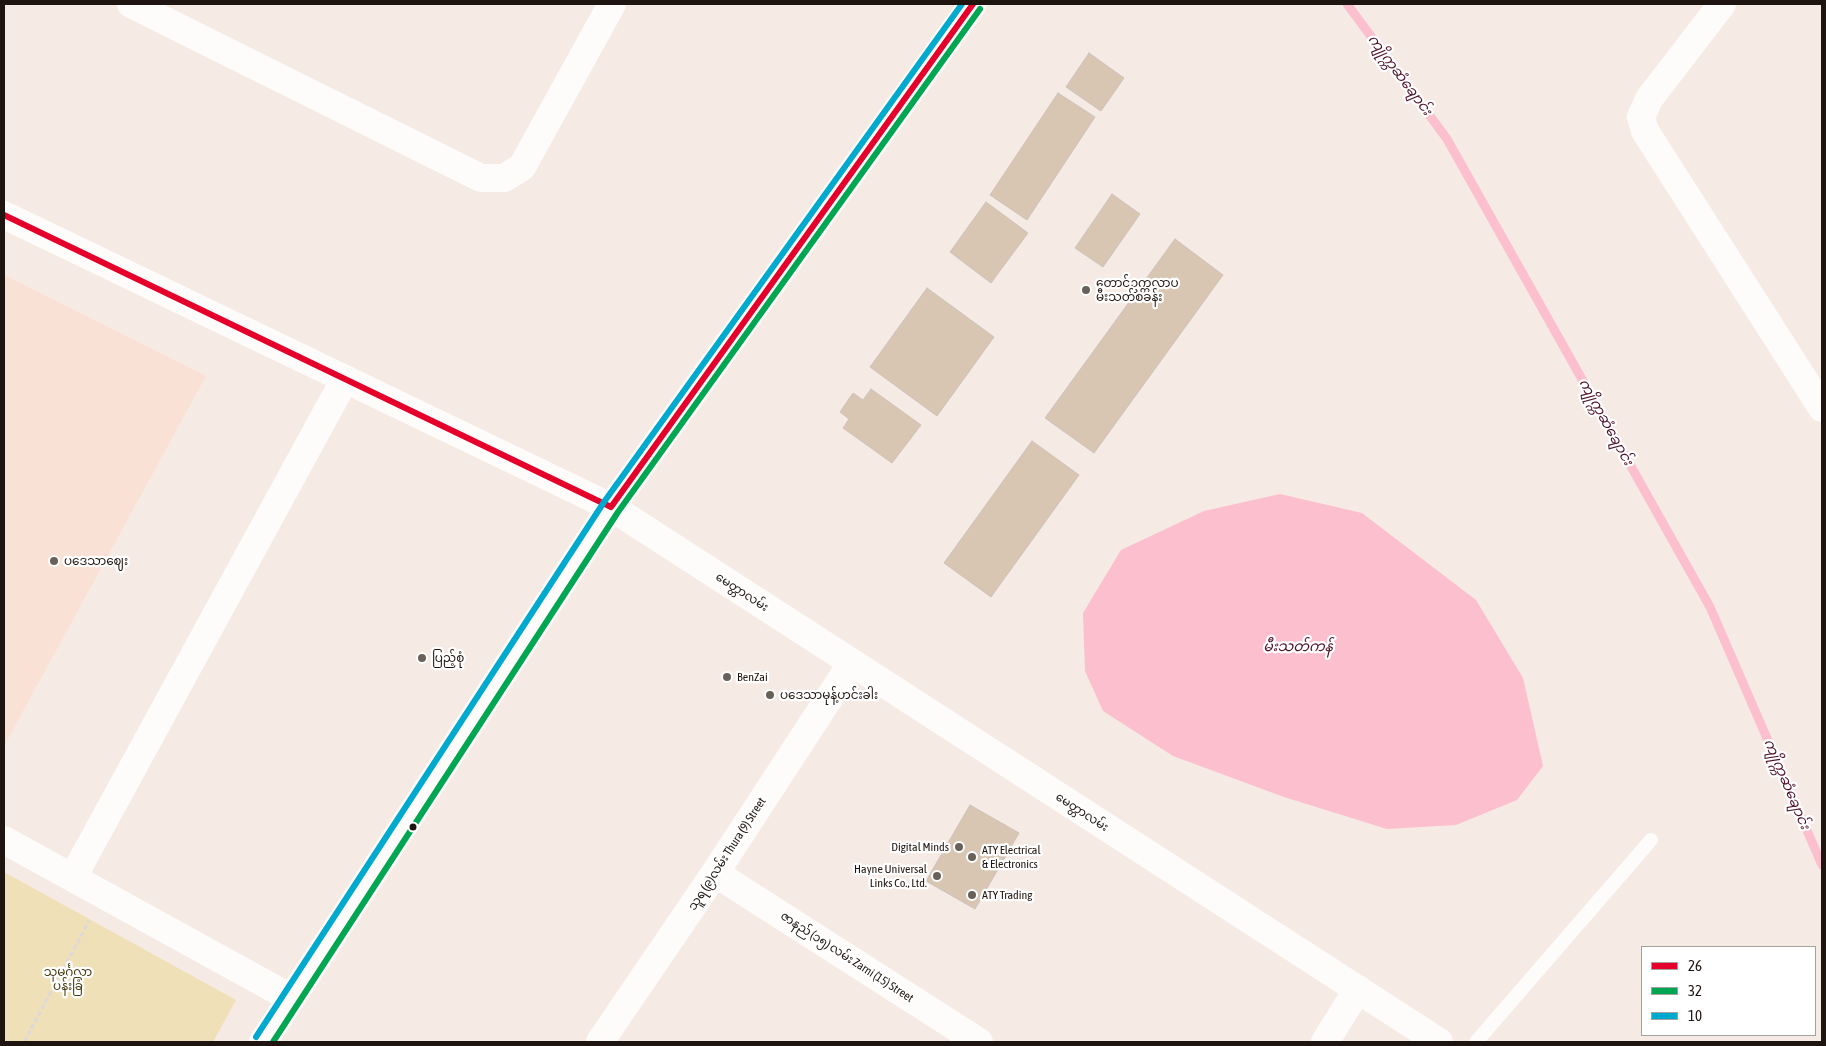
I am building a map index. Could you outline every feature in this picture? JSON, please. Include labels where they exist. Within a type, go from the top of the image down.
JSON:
[{"type":"main road","points":[[131,4],[481,178],[504,178],[522,167],[612,4]]},
{"type":"main road","points":[[263,1042],[610,507],[973,4]]},
{"type":"main road","points":[[1722,4],[1649,99],[1641,117],[1645,131],[1822,408]]},
{"type":"main road","name":"မေတ္တာလမ်း","points":[[4,215],[610,507],[1439,1042]]},
{"type":"main road","points":[[73,877],[345,379]]},
{"type":"main road","name":"သူရ (၉)လမ်း Thura (9) Street","points":[[600,1042],[715,873],[852,663]]},
{"type":"main road","points":[[4,840],[291,998]]},
{"type":"main road","name":"ဇာနည် (၁၅) လမ်း Zarni (15) Street","points":[[715,873],[978,1042]]},
{"type":"main road","points":[[1325,1042],[1358,989]]},
{"type":"lane","points":[[1476,1042],[1651,840]]},
{"type":"path","points":[[24,1042],[104,894]]},
{"type":"shaded area","name":"ပဒေသာဈေး","points":[[4,275],[206,376],[4,746]]},
{"type":"green space","name":"သုမင်္ဂလာ ပန်းခြံ","points":[[4,872],[236,1000],[213,1042],[4,1042]]},
{"type":"water","name":"မီးသတ်ကန်","points":[[1280,494],[1362,513],[1476,600],[1523,678],[1543,766],[1517,800],[1456,825],[1387,829],[1284,797],[1173,756],[1103,711],[1085,671],[1083,613],[1121,550],[1204,511]]},
{"type":"building","points":[[1089,53],[1124,78],[1101,111],[1066,87]]},
{"type":"building","points":[[1058,93],[1095,117],[1027,220],[990,195]]},
{"type":"building","points":[[1112,194],[1140,214],[1103,267],[1075,248]]},
{"type":"building","points":[[986,202],[1028,233],[991,283],[950,252]]},
{"type":"building","points":[[1175,239],[1223,275],[1094,453],[1045,418]]},
{"type":"building","points":[[927,288],[994,337],[937,416],[870,367]]},
{"type":"building","points":[[871,389],[921,425],[892,463],[843,428],[849,419],[840,412],[853,393],[863,400]]},
{"type":"building","points":[[1032,441],[1079,475],[991,597],[944,563]]},
{"type":"building","name":"ATY Electrical & Electronics","points":[[970,805],[1019,833],[975,909],[926,881]]},
{"type":"waterway","name":"ကျိုက္ကဆံချောင်း","points":[[1347,4],[1447,139],[1710,607],[1822,865]]},
{"type":"transit line","name":"10","points":[[256,1037],[604,502],[962,4]]},
{"type":"transit line","name":"26","points":[[611,507],[973,4]]},
{"type":"transit line","name":"32","points":[[273,1042],[618,512],[980,9]]},
{"type":"transit line","name":"26","points":[[4,215],[611,507]]},
{"type":"place","name":"တောင်ဥက္ကလာပ မီးသတ်စခန်း","points":[[1086,290]]},
{"type":"place","name":"ပဒေသာဈေး","points":[[54,561]]},
{"type":"place","name":"ပြည့်စုံ","points":[[422,658]]},
{"type":"place","name":"BenZai","points":[[727,677]]},
{"type":"place","name":"ပဒေသာမုန့်ဟင်းခါး","points":[[770,695]]},
{"type":"place","name":"Digital Minds","points":[[959,847]]},
{"type":"place","name":"ATY Electrical & Electronics","points":[[972,857]]},
{"type":"place","name":"Hayne Universal Links Co., Ltd.","points":[[937,876]]},
{"type":"place","name":"ATY Trading","points":[[972,895]]}]
